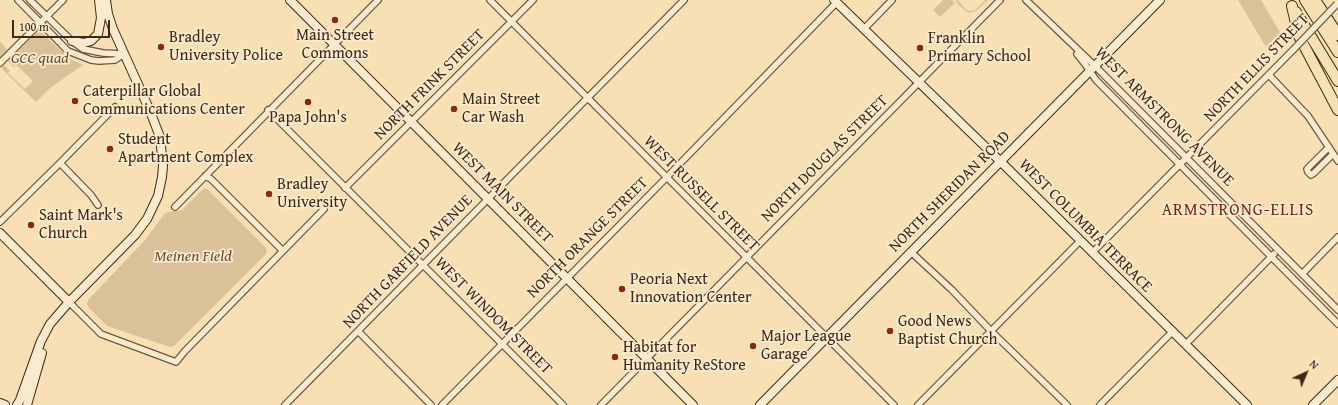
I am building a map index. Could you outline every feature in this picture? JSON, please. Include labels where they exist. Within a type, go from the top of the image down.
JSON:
[{"type":"highway","points":[[1305,0],[1338,52]]},
{"type":"highway","points":[[1315,0],[1338,35]]},
{"type":"highway","points":[[1290,3],[1320,49],[1338,81]]},
{"type":"highway","points":[[1290,3],[1299,36],[1338,110]]},
{"type":"main road","points":[[72,41],[84,43],[91,41],[98,34],[101,18],[99,0]]},
{"type":"main road","points":[[17,405],[41,341],[54,318],[135,235],[147,219],[158,196],[162,177],[160,137],[108,14],[106,0]]},
{"type":"main road","name":"WEST MAIN STREET","points":[[290,0],[693,405]]},
{"type":"main road","name":"NORTH SHERIDAN ROAD","points":[[760,405],[1160,0]]},
{"type":"main road","name":"WEST COLUMBIA TERRACE","points":[[836,1],[1247,405]]},
{"type":"main road","points":[[0,234],[69,302]]},
{"type":"main road","points":[[27,405],[45,345],[47,330]]},
{"type":"main road","points":[[1313,405],[1338,380]]},
{"type":"main road","points":[[0,403],[5,405]]},
{"type":"street","points":[[18,0],[68,51],[91,60],[106,61],[115,60],[124,54]]},
{"type":"street","points":[[30,0],[46,17],[83,49],[94,52],[124,54]]},
{"type":"street","points":[[0,63],[63,0]]},
{"type":"street","points":[[175,207],[268,110],[378,0]]},
{"type":"street","name":"WEST RUSSELL STREET","points":[[490,0],[894,405]]},
{"type":"street","name":"NORTH FRINK STREET","points":[[345,188],[533,0]]},
{"type":"street","name":"NORTH GARFIELD AVENUE","points":[[285,405],[684,0]]},
{"type":"street","points":[[864,29],[892,0]]},
{"type":"street","name":"NORTH DOUGLAS STREET","points":[[601,405],[1000,0]]},
{"type":"street","name":"WEST ARMSTRONG AVENUE","points":[[1026,0],[1092,69],[1186,158],[1338,310]]},
{"type":"street","name":"NORTH ORANGE STREET","points":[[442,405],[666,178],[836,1]]},
{"type":"street","name":"NORTH ELLIS STREET","points":[[1092,252],[1269,75],[1338,3]]},
{"type":"street","name":"WEST ARMSTRONG AVENUE","points":[[1092,69],[1096,80],[1338,324]]},
{"type":"street","points":[[1269,75],[1304,111],[1330,147],[1338,161]]},
{"type":"street","points":[[0,222],[115,106]]},
{"type":"street","name":"WEST WINDOM STREET","points":[[268,110],[563,405]]},
{"type":"street","points":[[1330,147],[1308,169],[1308,172],[1313,174],[1333,154]]},
{"type":"street","points":[[60,163],[91,195],[98,205]]},
{"type":"street","points":[[205,176],[211,179],[283,251]]},
{"type":"street","points":[[69,302],[101,334],[176,362],[324,209]]},
{"type":"street","points":[[1302,274],[1338,237]]},
{"type":"street","points":[[918,405],[1080,240]]},
{"type":"street","points":[[1186,344],[1278,250]]},
{"type":"street","points":[[910,252],[952,290],[991,331],[1067,405]]},
{"type":"street","points":[[358,331],[431,405]]},
{"type":"street","points":[[1100,405],[1173,331]]},
{"type":"green space","points":[[943,0],[952,0],[955,3],[940,17],[933,10]]},
{"type":"green space","points":[[956,0],[958,0],[966,10],[972,11],[985,0],[988,0],[976,11],[970,13],[965,11]]},
{"type":"green space","points":[[1238,0],[1261,0],[1280,32],[1266,47]]},
{"type":"green space","name":"GCC quad","points":[[39,30],[70,59],[83,65],[50,88],[36,102],[1,68],[4,65],[10,71],[8,73],[25,89],[33,81],[16,65],[14,67],[8,61]]},
{"type":"green space","points":[[0,41],[7,50],[0,57]]},
{"type":"green space","name":"Meinen Field","points":[[204,188],[207,189],[265,247],[267,251],[266,254],[174,346],[170,347],[107,326],[89,308],[87,304],[88,300],[145,240],[165,213],[182,210]]},
{"type":"place","name":"Main Street Commons","points":[[335,20]]},
{"type":"place","name":"Bradley University Police","points":[[161,47]]},
{"type":"place","name":"Franklin Primary School","points":[[920,48]]},
{"type":"place","name":"Caterpillar Global Communications Center","points":[[75,101]]},
{"type":"place","name":"Papa John's","points":[[308,102]]},
{"type":"place","name":"Main Street Car Wash","points":[[454,109]]},
{"type":"place","name":"Student Apartment Complex","points":[[110,149]]},
{"type":"place","name":"Bradley University","points":[[269,194]]},
{"type":"place","name":"Saint Mark's Church","points":[[31,225]]},
{"type":"place","name":"Peoria Next Innovation Center","points":[[622,289]]},
{"type":"place","name":"Good News Baptist Church","points":[[890,331]]},
{"type":"place","name":"Major League Garage","points":[[753,346]]},
{"type":"place","name":"Habitat for Humanity ReStore","points":[[615,357]]},
{"type":"district","name":"ARMSTRONG-ELLIS","points":[[1238,211]]}]
